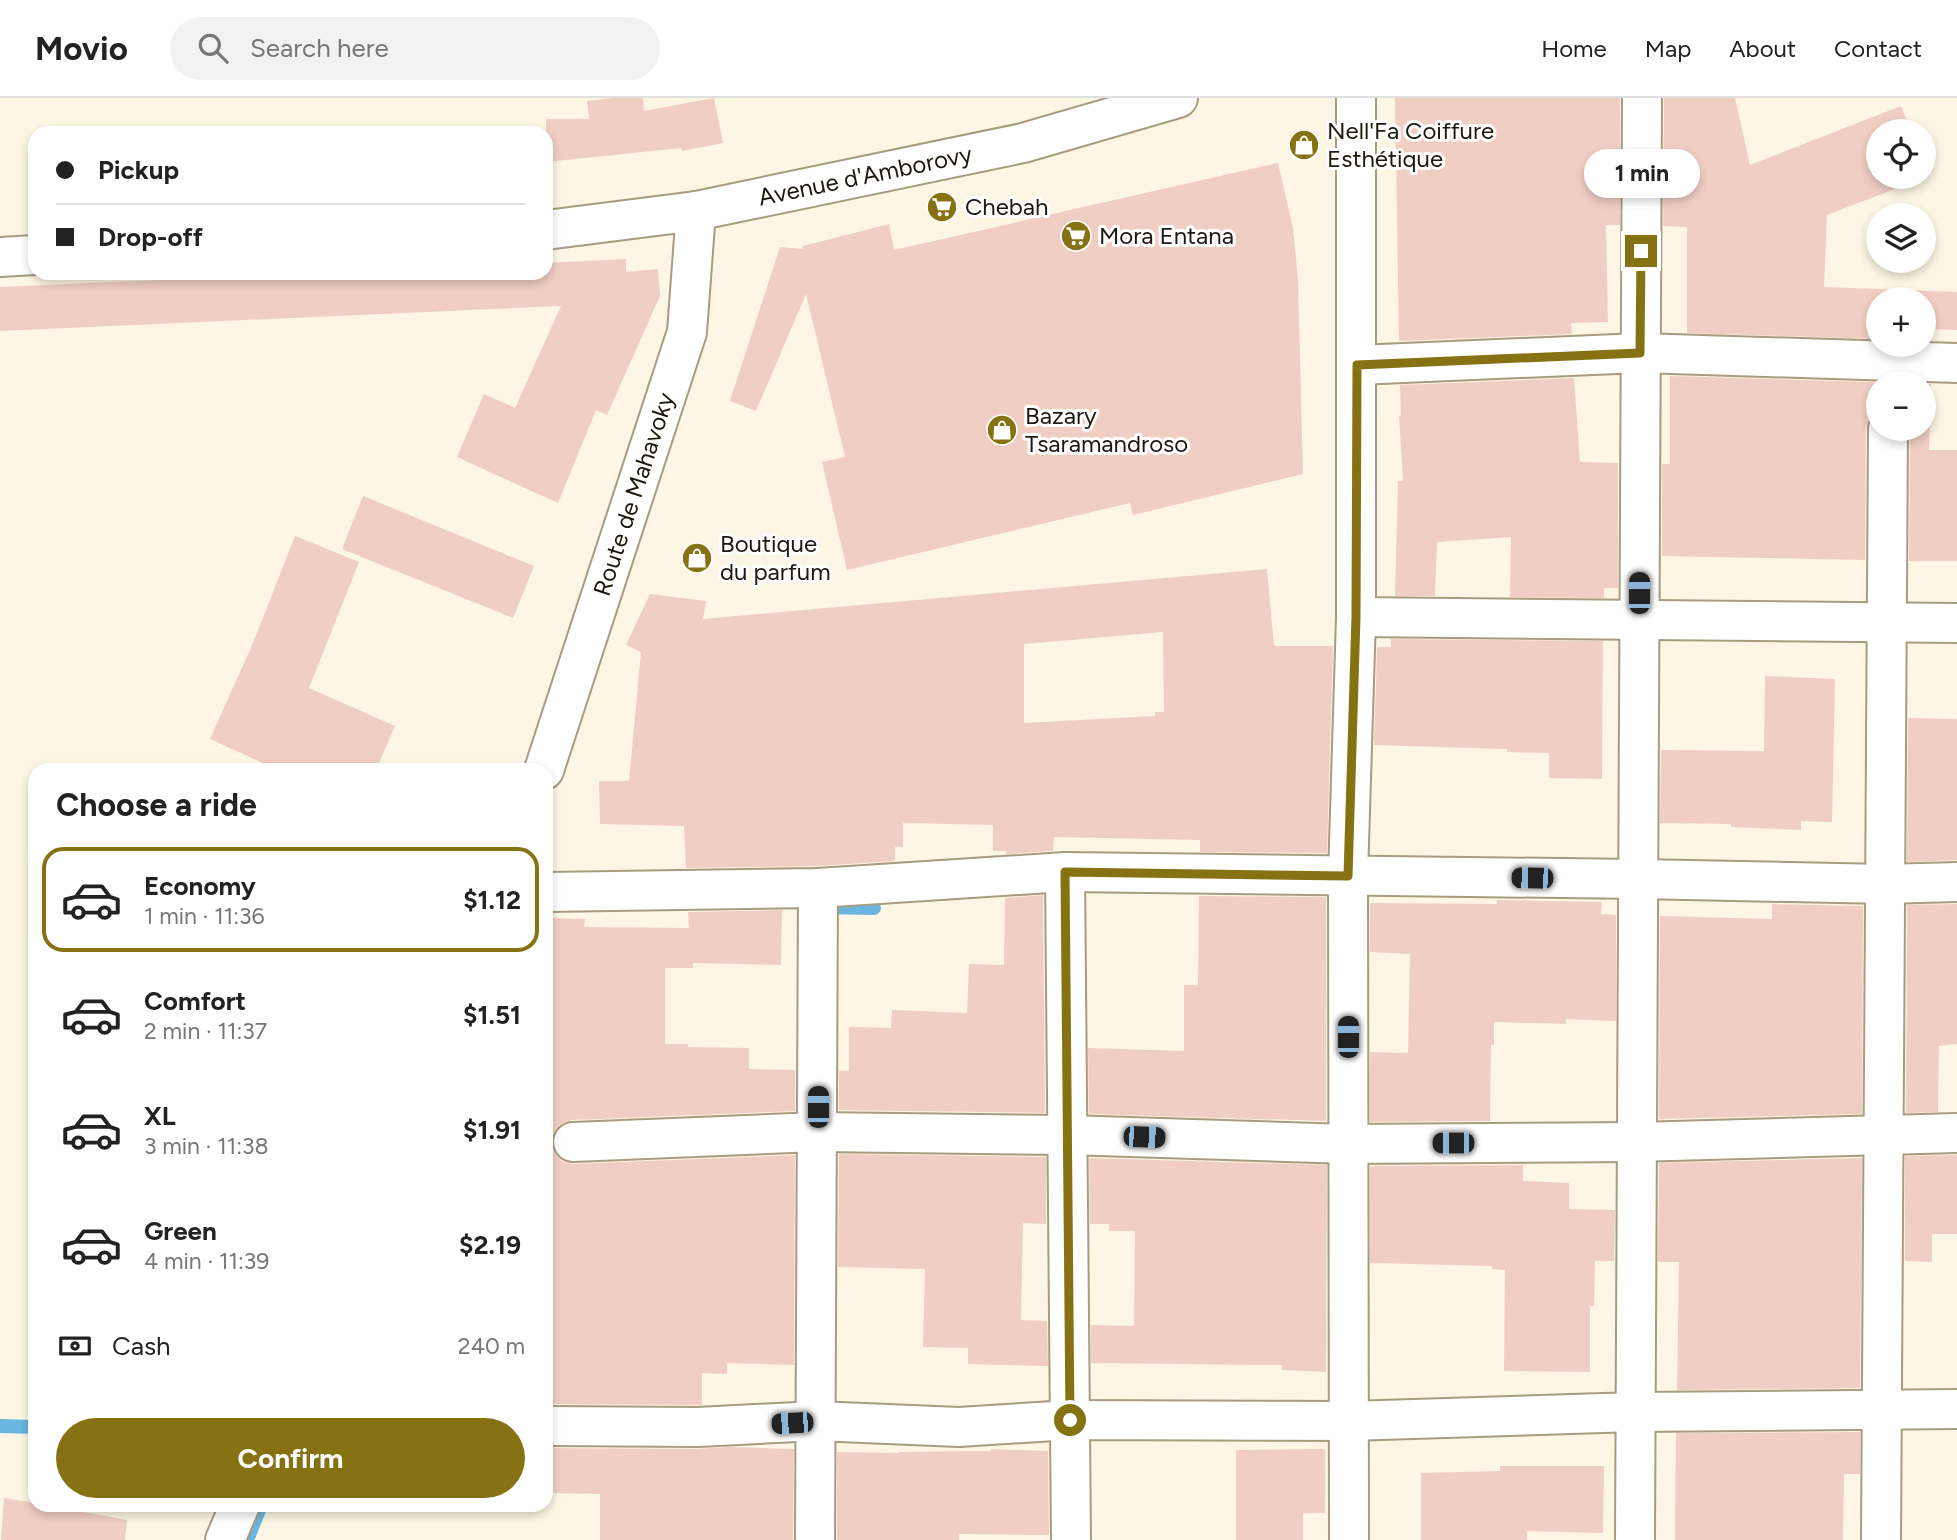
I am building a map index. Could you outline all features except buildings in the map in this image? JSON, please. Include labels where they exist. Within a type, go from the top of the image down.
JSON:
[{"type":"street","name":"Avenue d'Amborovy","points":[[553,229],[696,211],[1023,143],[1178,98]]},
{"type":"street","points":[[1349,1540],[1348,876],[1356,617],[1356,98]]},
{"type":"street","points":[[1635,1540],[1642,98]]},
{"type":"street","name":"Route de Mahavoky","points":[[546,763],[687,332],[696,211]]},
{"type":"street","points":[[0,257],[28,255]]},
{"type":"street","points":[[1357,365],[1640,353],[1876,371]]},
{"type":"street","points":[[1897,371],[1957,363]]},
{"type":"street","points":[[1881,1540],[1888,441]]},
{"type":"street","points":[[1356,617],[1957,623]]},
{"type":"street","points":[[1065,872],[1071,1540]]},
{"type":"street","points":[[553,892],[818,888],[1065,872],[1885,884],[1957,882]]},
{"type":"street","points":[[815,1540],[818,888]]},
{"type":"street","points":[[573,1142],[817,1132],[1067,1135],[1348,1144],[1636,1142],[1957,1133]]},
{"type":"street","points":[[553,1426],[698,1427],[816,1422],[960,1427],[1070,1420],[1349,1421],[1635,1412],[1957,1409]]},
{"type":"street","points":[[225,1540],[237,1512]]},
{"type":"waterway","points":[[819,907],[874,908]]},
{"type":"waterway","points":[[0,1426],[28,1427]]},
{"type":"waterway","points":[[247,1540],[258,1512]]},
{"type":"place","name":"Nell'Fa Coiffure Esthétique","points":[[1304,145]]},
{"type":"place","name":"Chebah","points":[[942,207]]},
{"type":"place","name":"Mora Entana","points":[[1076,236]]},
{"type":"place","name":"Bazary Tsaramandroso","points":[[1002,430]]},
{"type":"place","name":"Boutique du parfum","points":[[697,558]]},
{"type":"route","points":[[1070,1420],[1065,872],[1348,876],[1356,617],[1357,365],[1640,353],[1641,251]]}]
